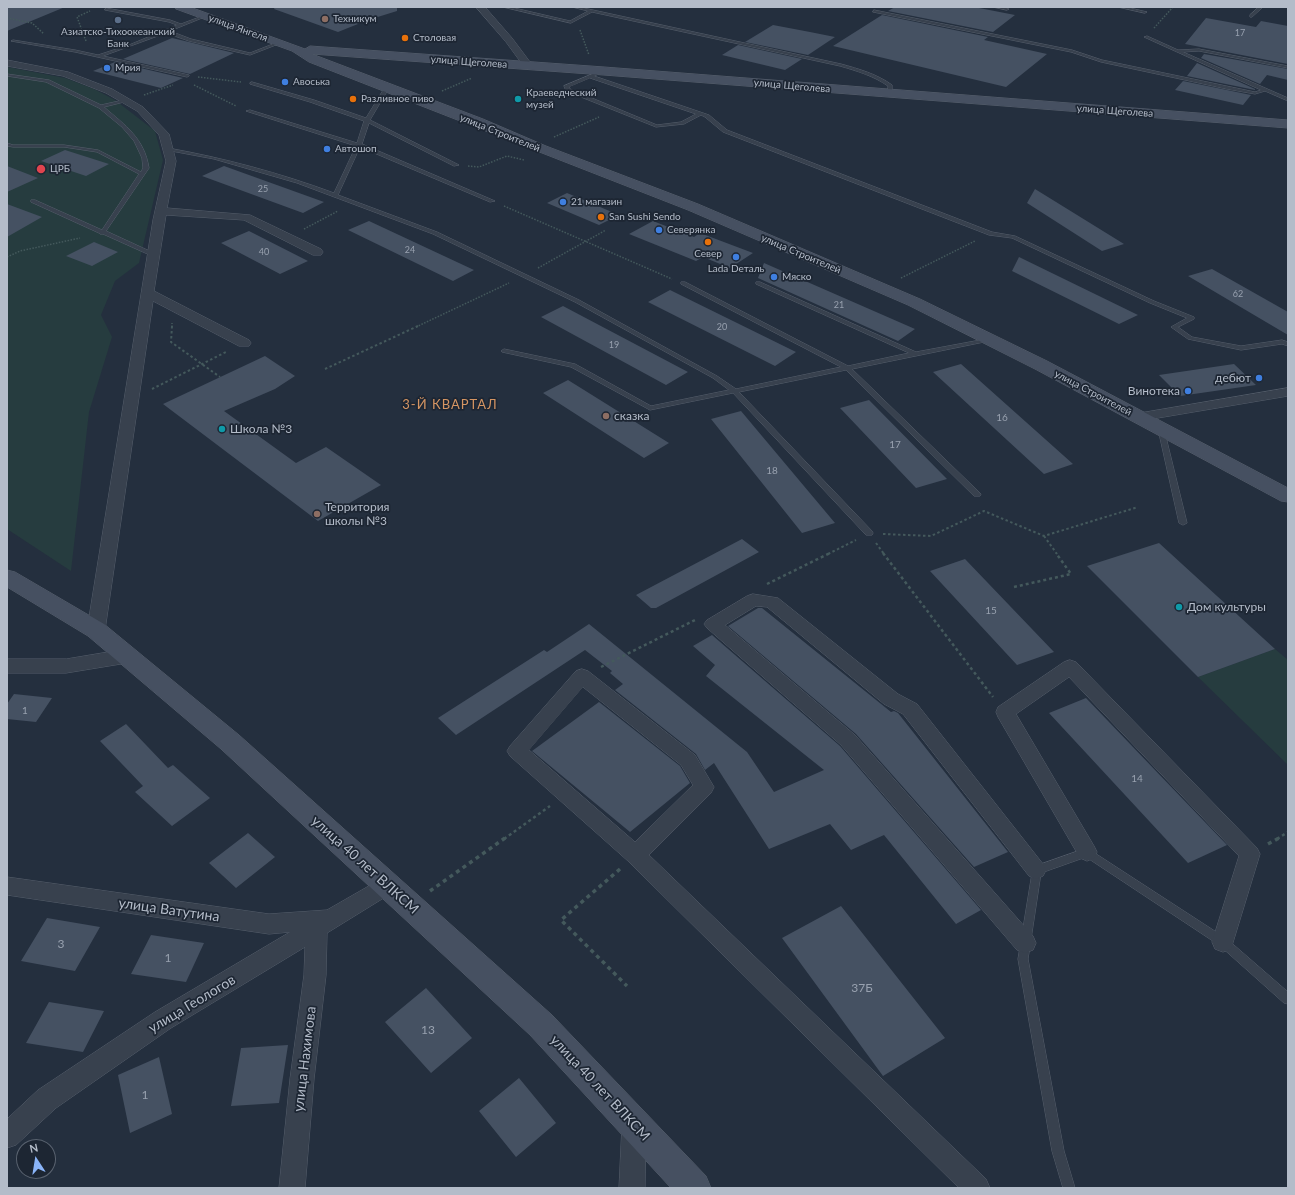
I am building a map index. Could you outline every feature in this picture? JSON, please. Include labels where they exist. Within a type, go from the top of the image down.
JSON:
[{"type":"street","name":"улица Янгеля","points":[[180,7],[296,49]]},
{"type":"street","points":[[480,7],[528,66]]},
{"type":"street","name":"улица Щеголева","points":[[296,49],[604,71],[1288,124]]},
{"type":"street","name":"улица Строителей","points":[[296,49],[313,59],[693,207],[914,302],[989,339],[1288,496]]},
{"type":"street","points":[[7,63],[65,74],[109,90],[126,100],[140,109],[164,134],[171,161],[161,211],[96,630]]},
{"type":"street","points":[[161,211],[246,217],[317,252]]},
{"type":"street","points":[[148,293],[244,343]]},
{"type":"street","points":[[1140,418],[1288,392]]},
{"type":"street","name":"улица 40 лет ВЛКСМ","points":[[7,577],[96,630],[230,742],[541,1025],[694,1188]]},
{"type":"street","points":[[1025,943],[848,740],[713,624],[753,600],[772,602],[891,699],[910,709],[1036,870]]},
{"type":"street","points":[[7,666],[66,666],[127,656]]},
{"type":"street","points":[[1087,852],[1005,712],[1070,667],[1250,854],[1224,942]]},
{"type":"street","points":[[635,855],[704,787],[688,760],[582,676],[517,751],[635,855],[977,1188]]},
{"type":"street","name":"улица Геологов","points":[[7,1136],[47,1099],[163,1020],[388,885]]},
{"type":"street","name":"улица Ватутина","points":[[7,886],[270,924],[324,924]]},
{"type":"street","name":"улица Нахимова","points":[[292,1188],[302,1078],[315,975],[324,924]]},
{"type":"street","points":[[632,1188],[634,1124]]},
{"type":"lane","points":[[505,7],[571,22],[591,11]]},
{"type":"lane","points":[[574,7],[841,65],[862,71],[883,80],[890,86],[890,94]]},
{"type":"lane","points":[[880,7],[874,11],[1072,51],[1101,61],[1227,88],[1255,93],[1264,90]]},
{"type":"lane","points":[[995,7],[1007,9]]},
{"type":"lane","points":[[1120,7],[1145,12]]},
{"type":"lane","points":[[1251,16],[1261,7]]},
{"type":"lane","points":[[106,9],[170,21],[181,25]]},
{"type":"lane","points":[[98,56],[168,32],[204,16]]},
{"type":"lane","points":[[168,32],[190,40],[250,54],[279,43]]},
{"type":"lane","points":[[1146,37],[1288,100]]},
{"type":"lane","points":[[12,41],[98,56],[186,78]]},
{"type":"lane","points":[[1176,51],[1199,50],[1288,67]]},
{"type":"lane","points":[[604,71],[566,86],[568,90],[656,126],[682,123],[700,114]]},
{"type":"lane","points":[[7,75],[47,81],[101,107],[133,134],[146,156],[146,168],[102,233]]},
{"type":"lane","points":[[590,76],[707,116],[726,131],[991,234],[1013,237],[1152,302],[1192,318],[1174,327],[1190,338],[1241,348],[1282,342],[1288,344]]},
{"type":"lane","points":[[252,83],[312,101],[367,120],[456,165]]},
{"type":"lane","points":[[336,196],[359,145],[367,120],[387,88]]},
{"type":"lane","points":[[101,107],[126,100]]},
{"type":"lane","points":[[248,111],[359,145],[492,201]]},
{"type":"lane","points":[[7,144],[21,146],[64,146],[98,151],[142,174]]},
{"type":"lane","points":[[168,149],[215,158],[299,182],[435,233],[576,301],[714,377],[735,391],[869,533]]},
{"type":"lane","points":[[33,201],[154,255]]},
{"type":"lane","points":[[683,283],[847,368],[976,494]]},
{"type":"lane","points":[[758,284],[916,354]]},
{"type":"lane","points":[[504,351],[573,365],[650,408],[989,339]]},
{"type":"lane","points":[[1161,429],[1183,523]]},
{"type":"lane","points":[[1069,1188],[1058,1151],[1023,959],[1036,870],[1087,852],[1224,942],[1288,999]]},
{"type":"path","points":[[1146,37],[1172,7]]},
{"type":"path","points":[[7,18],[32,23],[59,48]]},
{"type":"path","points":[[577,24],[590,56]]},
{"type":"path","points":[[421,101],[501,64]]},
{"type":"path","points":[[186,78],[248,111]]},
{"type":"path","points":[[126,100],[164,89],[186,78],[252,83]]},
{"type":"path","points":[[553,137],[616,110]]},
{"type":"path","points":[[492,201],[683,283]]},
{"type":"path","points":[[287,237],[354,203]]},
{"type":"path","points":[[325,369],[524,276],[606,230]]},
{"type":"path","points":[[7,257],[20,251],[102,233]]},
{"type":"path","points":[[881,288],[991,234]]},
{"type":"path","points":[[174,306],[170,342],[220,377]]},
{"type":"path","points":[[132,398],[244,343]]},
{"type":"path","points":[[1044,536],[1138,507]]},
{"type":"path","points":[[869,533],[931,536],[984,510],[1044,536],[1071,574],[1014,587]]},
{"type":"path","points":[[869,533],[1005,712]]},
{"type":"path","points":[[410,906],[566,794]]},
{"type":"path","points":[[627,986],[561,920],[635,855]]},
{"type":"green space","points":[[7,67],[65,78],[94,89],[115,100],[155,131],[163,160],[139,263],[115,281],[101,315],[112,337],[89,412],[71,571],[7,529]]},
{"type":"green space","points":[[1275,649],[1288,660],[1288,765],[1198,677]]},
{"type":"building","points":[[7,7],[65,7],[7,31]]},
{"type":"building","points":[[275,7],[397,7],[397,11],[368,20],[338,32],[274,9]]},
{"type":"building","points":[[895,7],[974,7],[1015,15],[993,32],[888,11]]},
{"type":"building","points":[[882,15],[988,37],[984,40],[1047,54],[1006,87],[833,46]]},
{"type":"building","points":[[1206,18],[1256,27],[1261,21],[1288,26],[1288,64],[1185,44]]},
{"type":"building","points":[[773,25],[835,37],[808,55],[745,42]]},
{"type":"building","points":[[172,38],[234,53],[190,74],[123,59]]},
{"type":"building","points":[[738,45],[802,59],[785,70],[722,55]]},
{"type":"building","points":[[1204,54],[1288,69],[1288,80],[1267,75],[1260,84],[1201,58]]},
{"type":"building","points":[[115,62],[183,78],[161,88],[93,71]]},
{"type":"building","points":[[1197,63],[1255,89],[1255,90],[1187,76]]},
{"type":"building","points":[[1183,81],[1251,95],[1243,105],[1175,90]]},
{"type":"building","points":[[65,150],[109,164],[86,176],[41,161]]},
{"type":"building","points":[[7,166],[38,178],[7,192]]},
{"type":"building","points":[[224,166],[324,202],[303,213],[202,176]]},
{"type":"building","points":[[1035,189],[1124,244],[1102,251],[1027,203]]},
{"type":"building","points":[[567,193],[619,215],[599,225],[547,203]]},
{"type":"building","points":[[7,204],[42,217],[7,237]]},
{"type":"building","points":[[369,221],[474,270],[453,281],[348,230]]},
{"type":"building","points":[[653,221],[694,237],[700,233],[753,253],[730,268],[703,257],[696,261],[629,234]]},
{"type":"building","points":[[249,231],[308,261],[280,274],[221,243]]},
{"type":"building","points":[[94,242],[118,252],[92,266],[66,256]]},
{"type":"building","points":[[1019,257],[1138,315],[1119,324],[1012,271]]},
{"type":"building","points":[[764,263],[915,329],[898,341],[758,278]]},
{"type":"building","points":[[1212,269],[1288,312],[1288,335],[1188,276]]},
{"type":"building","points":[[670,290],[796,352],[775,366],[648,302]]},
{"type":"building","points":[[563,306],[688,372],[666,385],[541,317]]},
{"type":"building","name":"Школа №3","points":[[265,356],[295,376],[275,389],[224,411],[296,463],[326,447],[381,485],[318,521],[163,404]]},
{"type":"building","points":[[961,364],[1073,464],[1044,474],[933,372]]},
{"type":"building","points":[[1234,364],[1256,385],[1180,396],[1159,375]]},
{"type":"building","points":[[568,380],[669,443],[644,458],[543,393]]},
{"type":"building","points":[[869,400],[947,479],[916,488],[840,408]]},
{"type":"building","points":[[741,411],[835,523],[802,533],[711,419]]},
{"type":"building","points":[[742,539],[759,552],[656,608],[651,608],[636,595]]},
{"type":"building","name":"Дом культуры","points":[[1159,543],[1275,649],[1198,677],[1087,566]]},
{"type":"building","points":[[965,559],[1054,652],[1017,665],[930,571]]},
{"type":"building","points":[[758,608],[762,608],[891,712],[894,711],[898,713],[1008,852],[974,867],[856,734],[728,626]]},
{"type":"building","points":[[589,624],[747,752],[774,792],[824,770],[706,676],[715,665],[693,646],[712,635],[840,746],[981,910],[956,924],[884,835],[851,850],[830,824],[769,849],[714,763],[705,770],[696,754],[615,690],[623,684],[610,673],[612,671],[585,650],[456,735],[438,718],[544,650],[547,652]]},
{"type":"building","points":[[14,694],[52,698],[36,722],[7,719],[7,704]]},
{"type":"building","points":[[1086,698],[1227,845],[1188,863],[1049,713]]},
{"type":"building","points":[[599,702],[680,766],[690,783],[630,832],[532,751]]},
{"type":"building","points":[[126,724],[168,768],[173,765],[210,798],[172,826],[135,792],[143,786],[100,741]]},
{"type":"building","points":[[248,833],[275,857],[236,888],[209,863]]},
{"type":"building","points":[[841,906],[945,1038],[883,1076],[782,938]]},
{"type":"building","points":[[47,918],[100,927],[75,971],[21,961]]},
{"type":"building","points":[[151,935],[204,943],[186,982],[131,974]]},
{"type":"building","points":[[426,988],[472,1038],[431,1073],[385,1022]]},
{"type":"building","points":[[49,1002],[104,1011],[83,1052],[26,1043]]},
{"type":"building","points":[[288,1045],[279,1103],[231,1106],[241,1048]]},
{"type":"building","points":[[159,1057],[172,1114],[130,1133],[118,1075]]},
{"type":"building","points":[[519,1078],[556,1123],[516,1157],[479,1111]]},
{"type":"place","name":"Техникум","points":[[325,19]]},
{"type":"place","name":"Азиатско-Тихоокеанский Банк","points":[[118,20]]},
{"type":"place","name":"Столовая","points":[[405,38]]},
{"type":"place","name":"Мрия","points":[[107,68]]},
{"type":"place","name":"Авоська","points":[[285,82]]},
{"type":"place","name":"Разливное пиво","points":[[353,99]]},
{"type":"place","name":"Краеведческий музей","points":[[518,99]]},
{"type":"place","name":"Автошоп","points":[[327,149]]},
{"type":"place","name":"ЦРБ","points":[[41,169]]},
{"type":"place","name":"21 магазин","points":[[563,202]]},
{"type":"place","name":"San Sushi Sendo","points":[[601,217]]},
{"type":"place","name":"Северянка","points":[[659,230]]},
{"type":"place","name":"Север","points":[[708,242]]},
{"type":"place","name":"Lada Dеталь","points":[[736,257]]},
{"type":"place","name":"Мяско","points":[[774,277]]},
{"type":"place","name":"дебют","points":[[1259,378]]},
{"type":"place","name":"Винотека","points":[[1188,391]]},
{"type":"place","name":"сказка","points":[[606,416]]},
{"type":"place","name":"Школа №3","points":[[222,429]]},
{"type":"place","name":"Территория школы №3","points":[[317,514]]},
{"type":"place","name":"Дом культуры","points":[[1179,607]]},
{"type":"district","name":"3-Й КВАРТАЛ","points":[[450,405]]}]
